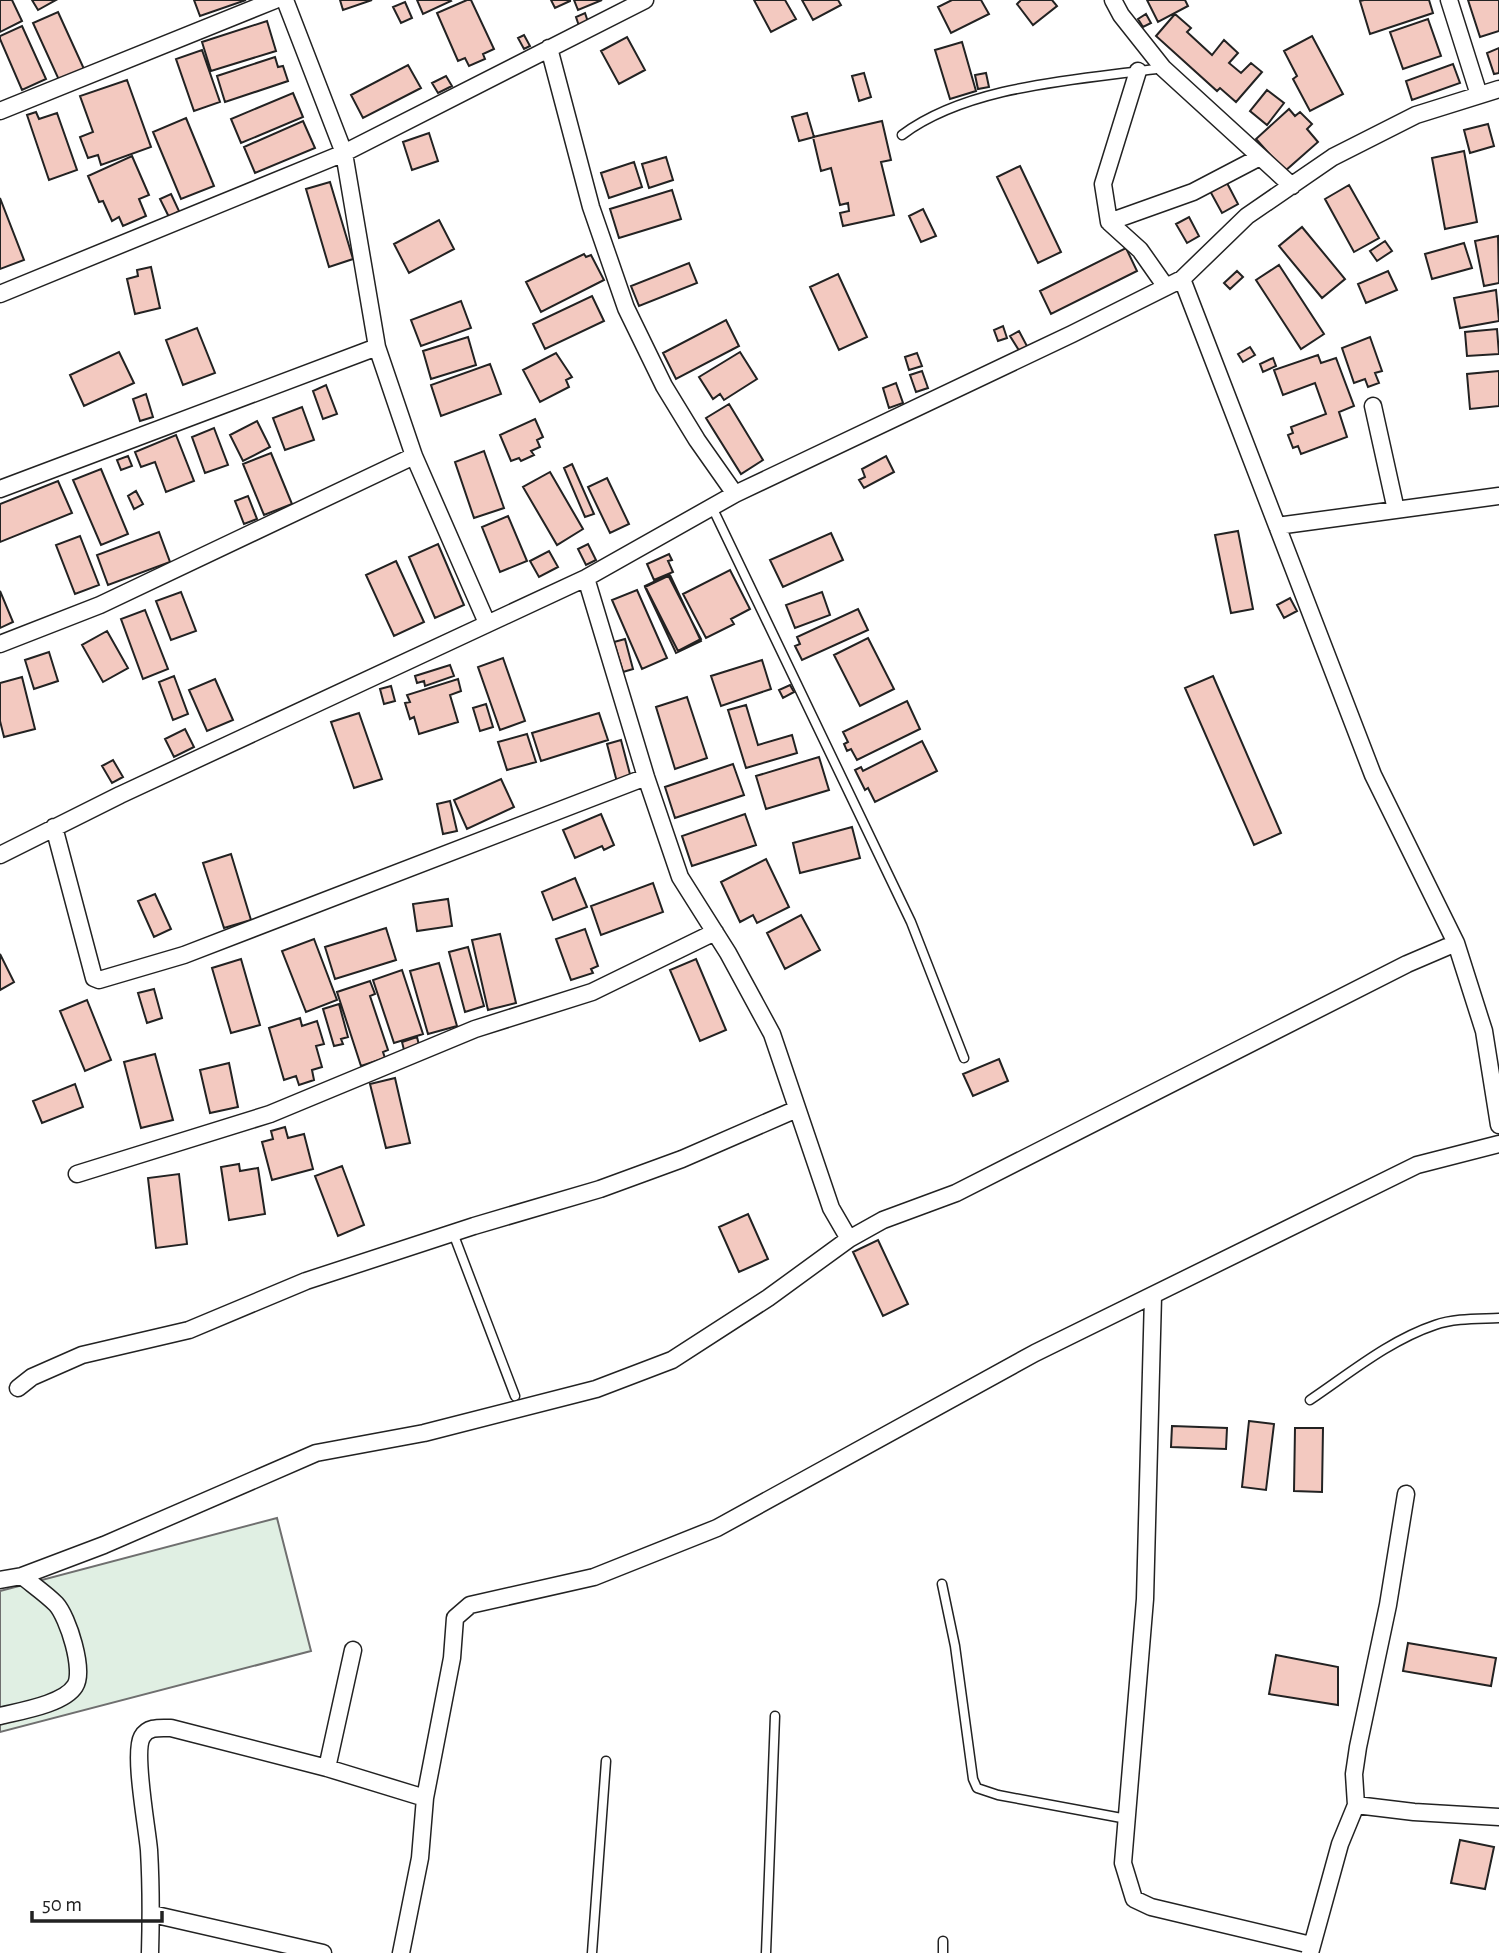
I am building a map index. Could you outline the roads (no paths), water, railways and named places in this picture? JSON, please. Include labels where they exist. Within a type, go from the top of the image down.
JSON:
[{"type":"street","points":[[0,111],[275,0]]},
{"type":"street","points":[[285,0],[344,153],[377,347],[414,456],[487,623]]},
{"type":"street","points":[[0,294],[344,153],[645,0]]},
{"type":"street","points":[[1113,0],[1121,15],[1163,68],[1292,186]]},
{"type":"street","points":[[1449,0],[1479,95]]},
{"type":"street","points":[[549,48],[591,207],[626,308],[664,386],[696,440],[736,494]]},
{"type":"street","points":[[1138,71],[1103,184],[1109,222],[1140,250],[1166,287]]},
{"type":"street","points":[[0,855],[54,827],[586,578],[736,494],[1166,287],[1182,278],[1247,216],[1333,158],[1416,115],[1499,89]]},
{"type":"street","points":[[1109,222],[1193,191],[1260,158]]},
{"type":"street","points":[[1182,278],[1373,775],[1456,943],[1492,1029],[1499,1125]]},
{"type":"street","points":[[0,489],[377,347]]},
{"type":"street","points":[[1373,406],[1396,510]]},
{"type":"street","points":[[0,644],[100,605],[414,456]]},
{"type":"street","points":[[1277,526],[1499,496]]},
{"type":"street","points":[[586,578],[646,777],[680,877],[715,932],[772,1034],[831,1208],[849,1238]]},
{"type":"street","points":[[54,827],[81,935],[94,978],[99,980],[184,955],[646,777]]},
{"type":"street","points":[[76,1174],[271,1114],[475,1029],[592,992],[715,932]]},
{"type":"street","points":[[0,1580],[22,1576],[104,1545],[316,1453],[424,1433],[596,1389],[672,1360],[768,1298],[849,1238],[883,1220],[956,1192],[1406,964],[1456,943]]},
{"type":"street","points":[[18,1388],[32,1377],[82,1355],[189,1330],[306,1281],[600,1189],[682,1159],[797,1108]]},
{"type":"street","points":[[401,1953],[420,1858],[425,1798],[452,1658],[455,1618],[470,1605],[594,1577],[717,1528],[1035,1353],[1417,1165],[1499,1144]]},
{"type":"street","points":[[1153,1296],[1145,1599],[1123,1863],[1134,1899],[1151,1907],[1310,1949],[1340,1844],[1356,1804],[1354,1774],[1358,1747],[1388,1605],[1406,1494]]},
{"type":"street","points":[[0,1716],[62,1698],[75,1688],[80,1675],[66,1620],[57,1605],[22,1576]]},
{"type":"street","points":[[327,1768],[353,1650]]},
{"type":"street","points":[[150,1953],[152,1914],[149,1849],[139,1753],[146,1731],[159,1727],[171,1728],[327,1768],[425,1798]]},
{"type":"street","points":[[1356,1804],[1414,1812],[1499,1817]]},
{"type":"street","points":[[152,1914],[323,1953]]},
{"type":"lane","points":[[902,135],[937,113],[981,98],[1021,89],[1163,68]]},
{"type":"lane","points":[[712,507],[911,922],[964,1058]]},
{"type":"lane","points":[[453,1233],[515,1396]]},
{"type":"lane","points":[[1310,1400],[1416,1333],[1437,1324],[1461,1319],[1499,1318]]},
{"type":"lane","points":[[942,1584],[955,1647],[972,1779],[977,1788],[998,1795],[1126,1819]]},
{"type":"lane","points":[[766,1953],[775,1716]]},
{"type":"lane","points":[[592,1953],[606,1761]]},
{"type":"lane","points":[[943,1941],[943,1953]]}]
